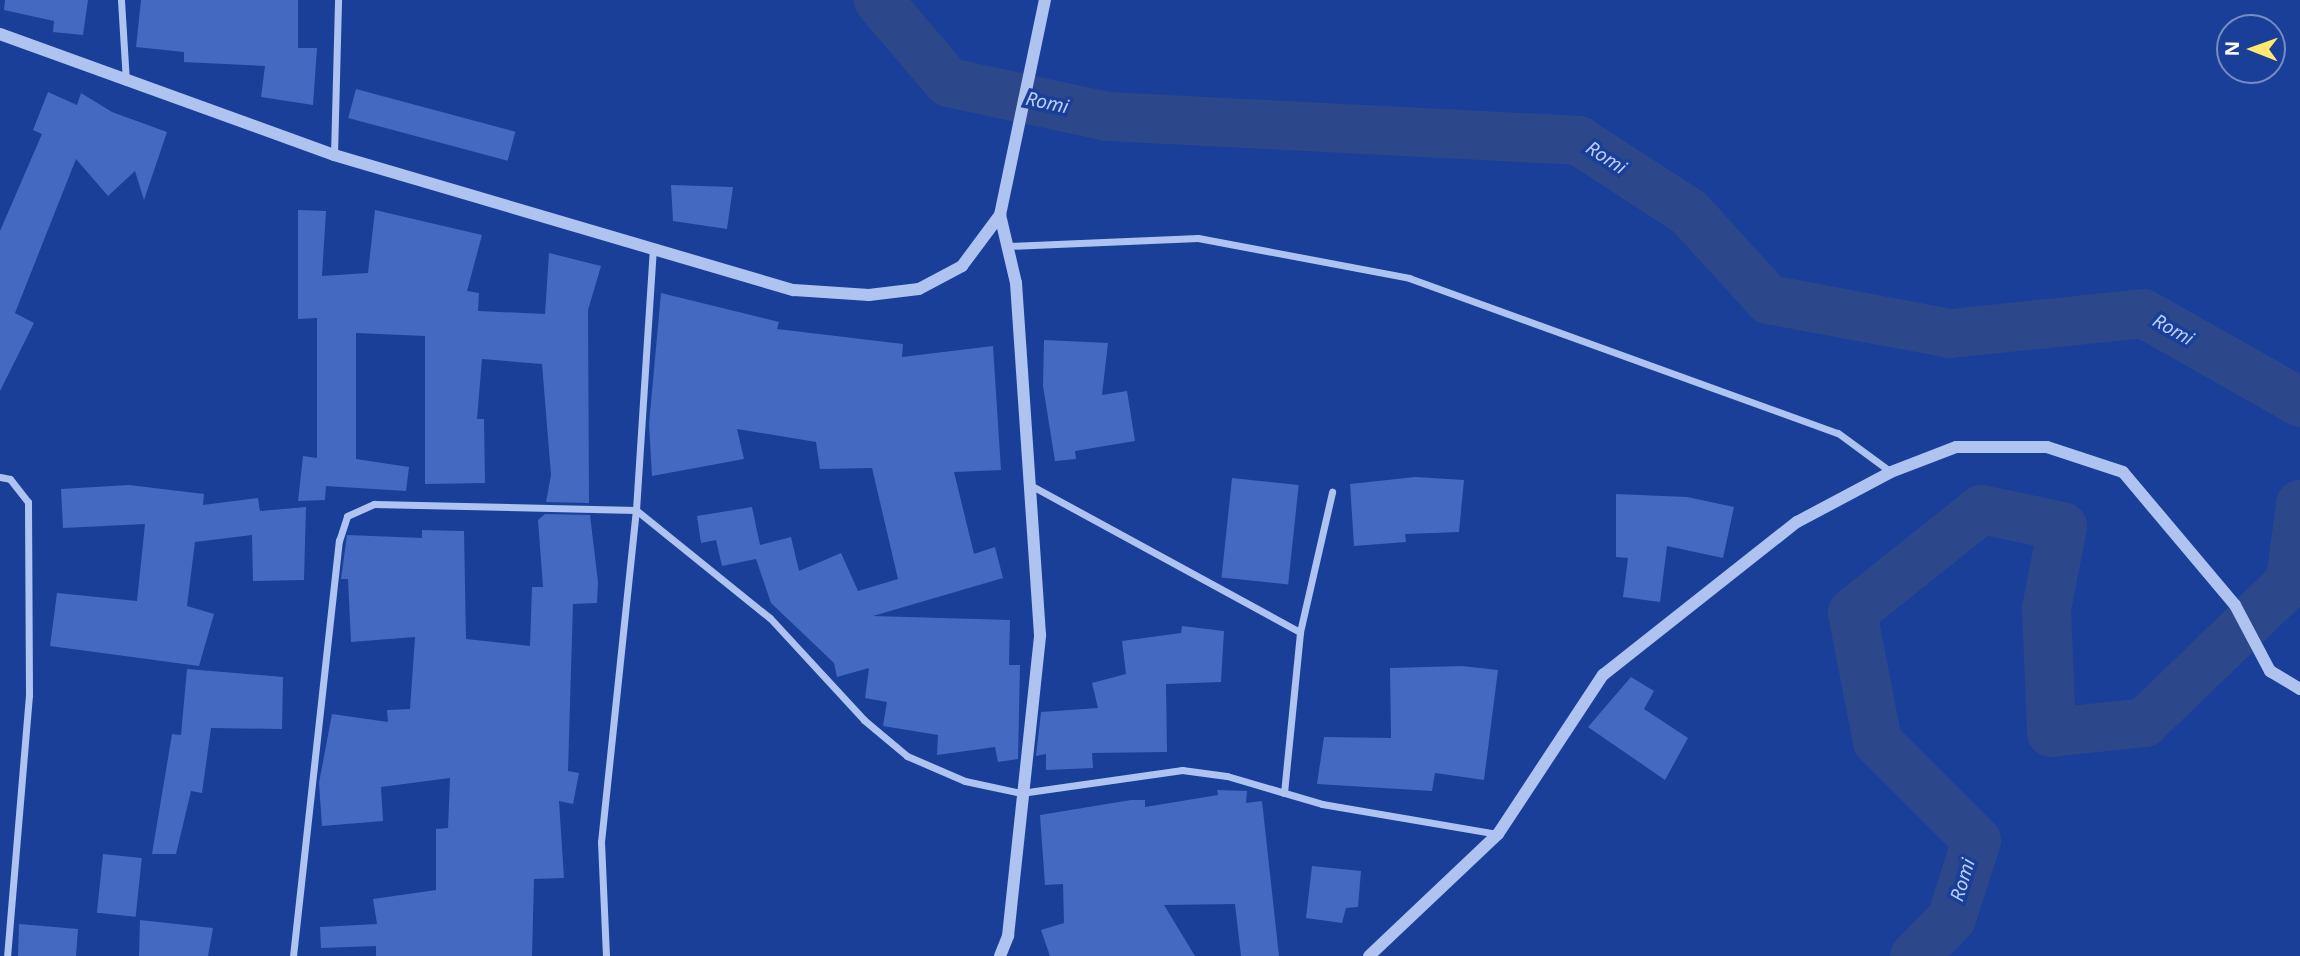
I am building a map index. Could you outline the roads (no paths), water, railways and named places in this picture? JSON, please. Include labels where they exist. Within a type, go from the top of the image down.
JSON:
[{"type":"street","points":[[121,0],[127,82]]},
{"type":"street","points":[[334,155],[338,0]]},
{"type":"street","points":[[1000,956],[1008,936],[1021,793],[1040,635],[1032,485],[1008,246],[1000,215],[1008,159],[1045,0]]},
{"type":"street","points":[[0,34],[334,155],[794,290],[869,295],[919,289],[962,266],[1000,215]]},
{"type":"street","points":[[1008,246],[1198,239],[1409,278],[1838,433],[1891,472]]},
{"type":"street","points":[[606,956],[601,842],[636,510],[653,248]]},
{"type":"street","points":[[1369,956],[1498,834],[1603,675],[1797,523],[1891,472],[1956,447],[2047,447],[2107,464],[2123,472],[2235,605],[2270,671],[2300,689]]},
{"type":"street","points":[[0,477],[10,479],[28,502],[29,695],[6,956]]},
{"type":"street","points":[[1032,485],[1300,632]]},
{"type":"street","points":[[1284,793],[1300,632],[1332,492]]},
{"type":"street","points":[[293,956],[339,541],[347,516],[374,504],[636,510],[770,618],[864,720],[907,756],[965,781],[1021,793],[1182,770],[1284,793],[1498,834]]},
{"type":"waterway","name":"Romi","points":[[878,0],[948,82],[1107,116],[1578,140],[1689,212],[1768,299],[1950,333],[2143,313],[2300,402]]},
{"type":"waterway","name":"Romi","points":[[1914,956],[1951,918],[1976,840],[1877,741],[1852,612],[1981,509],[2062,526],[2046,608],[2051,732],[2144,722],[2290,581],[2300,504]]},
{"type":"waterway","points":[[2290,581],[2300,584]]}]
